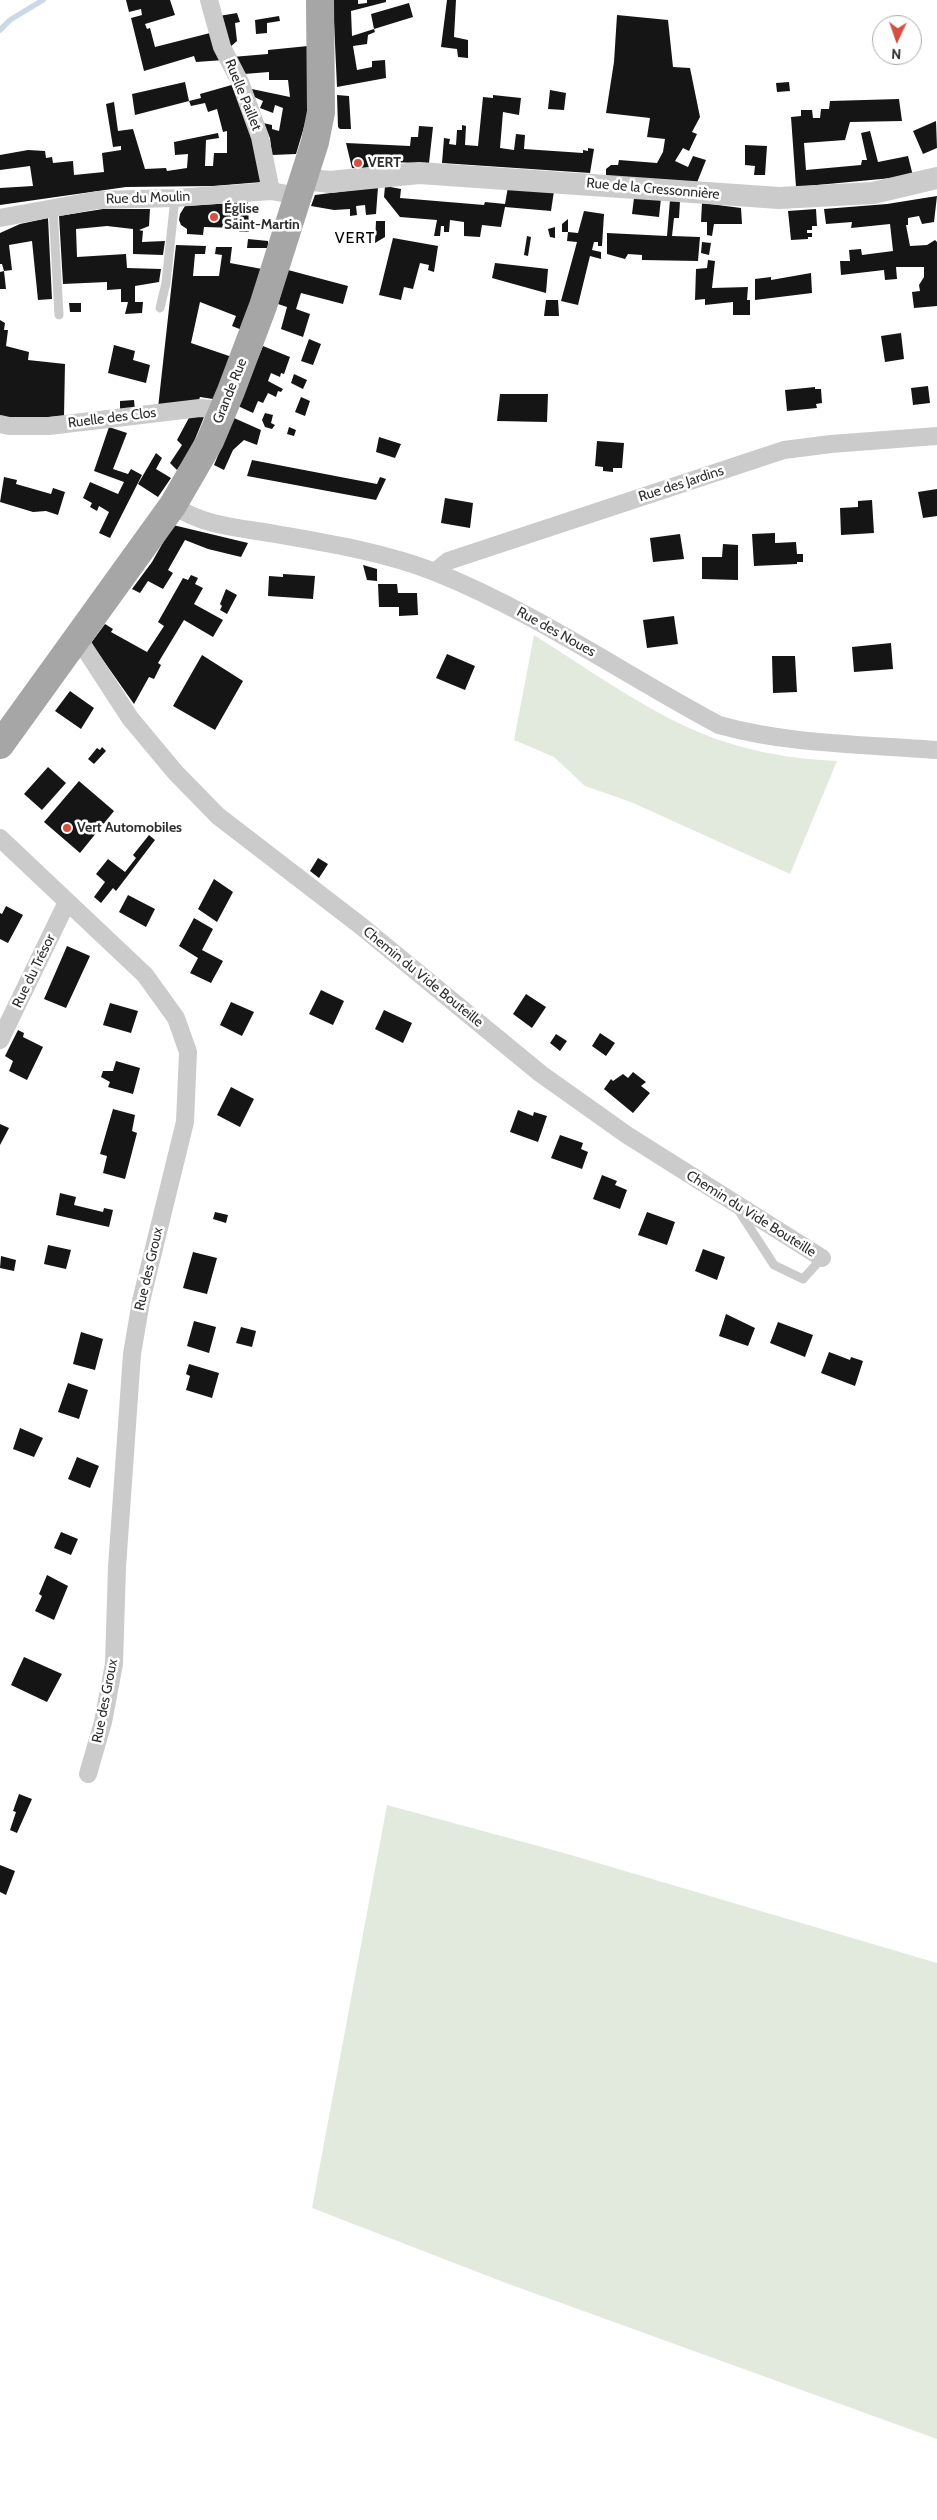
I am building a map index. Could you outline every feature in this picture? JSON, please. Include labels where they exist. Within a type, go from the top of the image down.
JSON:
[{"type":"main road","name":"Grande Rue","points":[[4,742],[173,505],[194,472],[223,410],[263,306],[321,112],[320,0]]},
{"type":"street","name":"Ruelle Paillet","points":[[209,0],[222,47],[240,82],[260,136],[271,191]]},
{"type":"street","name":"Rue de la Cressonnière","points":[[300,187],[324,182],[396,174],[434,174],[779,198],[873,193],[937,178]]},
{"type":"street","name":"Rue du Moulin","points":[[0,218],[98,200],[175,198],[300,187]]},
{"type":"street","name":"Ruelle des Clos","points":[[0,424],[9,426],[49,426],[200,408],[223,410]]},
{"type":"street","name":"Rue des Jardins","points":[[435,572],[448,561],[784,450],[831,444],[937,436]]},
{"type":"street","name":"Rue des Noues","points":[[173,505],[199,520],[342,546],[387,556],[435,572],[512,609],[719,724],[754,734],[796,741],[937,750]]},
{"type":"street","name":"Chemin du Vide Bouteille","points":[[78,638],[130,718],[175,772],[218,816],[361,926],[541,1074],[626,1135],[822,1258]]},
{"type":"street","name":"Rue des Groux","points":[[0,838],[145,974],[176,1018],[188,1052],[185,1122],[141,1301],[132,1354],[117,1567],[114,1664],[103,1722],[88,1774]]},
{"type":"street","name":"Rue du Trésor","points":[[0,1040],[67,902]]},
{"type":"lane","points":[[160,308],[166,283],[175,198]]},
{"type":"lane","points":[[53,208],[59,315]]},
{"type":"lane","points":[[734,1204],[774,1265],[803,1279],[822,1258]]},
{"type":"shaded area","points":[[534,635],[610,684],[689,728],[724,742],[762,752],[799,758],[837,761],[790,874],[631,802],[585,786],[554,757],[514,740]]},
{"type":"shaded area","points":[[387,1805],[564,1853],[937,1963],[937,2439],[506,2283],[312,2208]]},
{"type":"building","points":[[126,0],[170,0],[175,15],[145,24],[147,29],[150,28],[155,47],[214,32],[224,60],[196,62],[194,56],[144,71],[131,18],[142,15],[141,9],[129,12]]},
{"type":"building","points":[[333,0],[358,0],[358,4],[367,3],[367,0],[386,0],[386,2],[351,11],[352,36],[374,29],[375,32],[368,35],[367,44],[353,46],[357,70],[372,67],[372,61],[385,60],[386,78],[337,87]]},
{"type":"building","points":[[447,0],[456,0],[454,37],[468,40],[468,58],[458,57],[457,49],[441,47]]},
{"type":"building","points":[[409,3],[413,17],[374,29],[371,14]]},
{"type":"building","points":[[237,13],[240,22],[235,23],[237,41],[229,48],[219,16]]},
{"type":"building","points":[[617,15],[668,20],[673,67],[690,68],[700,117],[692,132],[697,134],[689,151],[683,148],[675,161],[688,167],[693,156],[706,160],[696,185],[606,176],[606,169],[611,165],[618,165],[619,160],[657,163],[663,152],[665,139],[647,137],[650,118],[606,113],[614,62]]},
{"type":"building","points":[[279,16],[280,21],[267,23],[267,33],[256,34],[255,20]]},
{"type":"building","points":[[308,46],[310,85],[307,117],[296,154],[272,155],[270,138],[263,123],[272,125],[272,129],[279,131],[283,108],[275,105],[273,113],[260,108],[263,101],[250,95],[247,88],[290,97],[288,80],[269,80],[269,72],[244,74],[232,57],[268,54],[268,50]]},
{"type":"building","points":[[185,82],[189,101],[135,115],[132,94]]},
{"type":"building","points":[[789,82],[790,91],[777,92],[776,83]]},
{"type":"building","points":[[235,84],[251,131],[262,182],[213,186],[126,187],[0,205],[0,188],[33,186],[30,166],[0,170],[0,155],[28,150],[45,151],[46,158],[52,157],[53,163],[73,161],[74,175],[104,172],[102,153],[121,150],[121,146],[113,147],[106,104],[114,102],[118,131],[133,129],[145,169],[166,168],[167,171],[187,168],[188,154],[175,155],[174,142],[218,133],[219,138],[206,140],[205,166],[213,166],[214,153],[227,153],[227,131],[223,132],[217,109],[208,112],[205,103],[191,106],[189,101],[201,98],[200,94]]},
{"type":"building","points":[[550,90],[566,93],[564,110],[548,109]]},
{"type":"building","points":[[337,95],[349,96],[351,129],[340,129],[338,127]]},
{"type":"building","points":[[493,95],[521,98],[519,115],[503,112],[500,148],[514,150],[516,134],[525,135],[524,149],[583,153],[583,150],[588,151],[588,148],[594,149],[590,173],[442,163],[444,138],[450,139],[449,144],[456,145],[457,130],[462,130],[462,125],[466,126],[465,145],[478,146],[483,97],[493,98]]},
{"type":"building","points":[[899,99],[902,121],[850,122],[845,140],[804,143],[806,170],[861,165],[862,160],[867,160],[861,133],[870,131],[878,162],[908,156],[913,176],[796,187],[791,117],[801,116],[801,110],[812,110],[813,118],[820,118],[821,109],[829,109],[830,101]]},
{"type":"building","points":[[936,121],[937,148],[923,154],[913,131]]},
{"type":"building","points":[[419,126],[433,127],[429,163],[380,162],[379,170],[352,168],[346,143],[410,146],[411,137],[418,137]]},
{"type":"building","points":[[745,145],[767,146],[765,175],[754,175],[755,166],[745,165]]},
{"type":"building","points":[[385,186],[401,189],[400,198],[484,205],[485,202],[505,204],[508,187],[554,191],[551,211],[505,207],[501,227],[482,225],[480,237],[464,236],[464,222],[450,220],[449,232],[444,232],[444,226],[441,226],[440,236],[434,236],[437,220],[400,217],[384,197]]},
{"type":"building","points":[[378,187],[376,214],[366,215],[365,205],[356,206],[357,215],[350,216],[350,209],[334,210],[311,206],[315,195]]},
{"type":"building","points":[[937,196],[934,222],[922,224],[919,216],[908,218],[908,225],[906,225],[910,246],[927,245],[935,240],[937,242],[937,306],[914,308],[912,292],[920,291],[919,285],[924,277],[924,267],[896,267],[897,279],[885,280],[884,270],[841,275],[840,261],[850,261],[849,250],[861,249],[862,255],[893,251],[890,224],[851,228],[852,222],[826,224],[824,209],[887,204]]},
{"type":"building","points":[[634,198],[661,198],[659,217],[632,214]]},
{"type":"building","points":[[670,200],[680,201],[679,218],[674,218],[672,236],[700,237],[698,261],[642,260],[642,255],[628,254],[625,259],[607,254],[607,233],[667,236]]},
{"type":"building","name":"Église Saint-Martin","points":[[248,202],[249,232],[239,232],[239,228],[204,227],[203,235],[187,234],[187,229],[181,225],[179,220],[185,206]]},
{"type":"building","points":[[702,203],[741,208],[742,224],[714,224],[712,236],[707,235],[707,222],[701,222]]},
{"type":"building","points":[[103,209],[150,209],[149,226],[139,230],[143,231],[142,242],[165,241],[163,255],[133,254],[133,229],[107,226],[76,229],[77,257],[126,254],[127,268],[161,269],[159,282],[135,286],[135,302],[143,302],[142,313],[125,314],[128,302],[121,302],[121,289],[107,290],[107,282],[63,284],[59,216]]},
{"type":"building","points":[[816,209],[817,226],[812,226],[812,230],[807,230],[807,233],[812,233],[812,237],[791,240],[788,211]]},
{"type":"building","points":[[584,211],[604,214],[602,246],[598,246],[598,242],[594,242],[592,250],[601,252],[601,259],[590,256],[578,305],[561,301],[577,242],[567,241],[568,232],[578,233]]},
{"type":"building","points":[[48,218],[52,299],[38,300],[32,241],[9,245],[12,270],[4,271],[2,264],[0,264],[0,233],[20,224]]},
{"type":"building","points":[[568,219],[568,232],[562,232],[562,224]]},
{"type":"building","points":[[376,221],[385,221],[385,237],[375,243]]},
{"type":"building","points":[[555,227],[555,238],[550,237],[548,229]]},
{"type":"building","points":[[527,236],[531,237],[528,256],[524,255]]},
{"type":"building","points":[[393,238],[438,246],[434,272],[428,270],[429,265],[420,263],[413,289],[404,287],[401,300],[379,295]]},
{"type":"building","points":[[248,239],[268,241],[268,248],[247,248]]},
{"type":"building","points":[[702,242],[711,243],[709,255],[701,253]]},
{"type":"building","points":[[176,245],[206,246],[205,254],[195,254],[193,276],[219,276],[222,255],[215,254],[216,247],[232,247],[230,263],[262,269],[242,330],[232,326],[236,316],[200,302],[191,343],[232,357],[213,399],[200,397],[198,402],[158,408]]},
{"type":"building","points":[[708,260],[715,261],[712,288],[748,287],[747,300],[750,300],[750,315],[733,315],[733,302],[705,305],[705,299],[695,300],[696,269],[707,268]]},
{"type":"building","points":[[495,263],[548,269],[546,293],[492,278]]},
{"type":"building","points":[[288,270],[348,286],[343,304],[301,293],[296,309],[310,314],[303,337],[281,329],[287,307],[278,304]]},
{"type":"building","points":[[4,271],[6,289],[0,289],[0,272]]},
{"type":"building","points":[[811,273],[812,293],[755,300],[755,279],[771,277],[771,280]]},
{"type":"building","points":[[546,300],[558,300],[559,316],[544,316]]},
{"type":"building","points":[[69,303],[81,303],[81,312],[70,312]]},
{"type":"building","points":[[0,320],[5,323],[4,330],[8,330],[6,346],[29,352],[28,360],[65,364],[64,416],[49,417],[36,423],[0,421]]},
{"type":"building","points":[[901,333],[904,359],[885,362],[881,336]]},
{"type":"building","points":[[309,339],[321,344],[313,365],[301,361]]},
{"type":"building","points":[[114,345],[135,351],[133,360],[150,365],[146,383],[108,373]]},
{"type":"building","points":[[263,346],[290,357],[284,374],[281,373],[280,377],[271,373],[268,381],[283,389],[281,392],[278,391],[276,397],[268,393],[263,403],[258,401],[253,413],[238,406]]},
{"type":"building","points":[[294,374],[307,380],[303,389],[291,383]]},
{"type":"building","points":[[928,386],[930,403],[913,405],[911,388]]},
{"type":"building","points":[[815,387],[815,389],[821,389],[822,403],[816,404],[817,408],[787,411],[785,390]]},
{"type":"building","points":[[500,394],[548,394],[547,422],[497,421]]},
{"type":"building","points":[[301,397],[310,401],[305,416],[295,412]]},
{"type":"building","points":[[134,400],[135,410],[120,411],[120,401]]},
{"type":"building","points":[[265,413],[273,415],[271,423],[275,425],[272,429],[265,427],[262,420]]},
{"type":"building","points":[[191,414],[204,417],[191,449],[177,470],[170,463],[182,445],[177,440]]},
{"type":"building","points":[[234,418],[261,430],[257,445],[244,440],[233,450],[224,470],[214,465]]},
{"type":"building","points":[[109,427],[127,433],[113,469],[128,474],[131,469],[142,475],[110,538],[99,533],[109,512],[99,506],[97,511],[90,507],[92,503],[83,498],[90,482],[118,494],[124,482],[94,471]]},
{"type":"building","points":[[289,427],[296,430],[294,436],[287,434]]},
{"type":"building","points":[[379,437],[401,444],[395,458],[376,452]]},
{"type":"building","points":[[597,441],[624,443],[622,468],[613,468],[613,472],[603,471],[603,467],[595,466]]},
{"type":"building","points":[[156,453],[162,458],[156,469],[171,478],[158,497],[138,484]]},
{"type":"building","points":[[252,460],[377,484],[380,477],[386,479],[376,500],[247,476]]},
{"type":"building","points":[[4,477],[17,480],[16,484],[51,494],[53,488],[65,492],[58,515],[46,511],[33,512],[0,502]]},
{"type":"building","points":[[937,489],[937,516],[923,518],[918,492]]},
{"type":"building","points":[[445,498],[473,503],[470,528],[441,523]]},
{"type":"building","points":[[872,500],[874,533],[841,535],[840,508],[858,507],[858,501]]},
{"type":"building","points":[[173,525],[248,543],[241,557],[208,549],[185,540],[168,570],[173,573],[163,589],[148,581],[140,593],[132,589],[152,562]]},
{"type":"building","points":[[775,533],[775,543],[796,542],[797,554],[803,554],[803,562],[797,562],[797,564],[754,566],[752,534]]},
{"type":"building","points":[[680,534],[684,559],[653,562],[650,538]]},
{"type":"building","points":[[723,544],[738,545],[738,580],[702,579],[702,557],[722,557]]},
{"type":"building","points":[[363,565],[377,569],[377,581],[367,580]]},
{"type":"building","points":[[283,574],[315,576],[313,599],[268,596],[269,576],[283,577]]},
{"type":"building","points":[[191,575],[198,578],[195,584],[203,588],[194,604],[223,620],[213,637],[184,620],[158,663],[161,665],[154,679],[149,677],[134,704],[91,643],[105,624],[113,629],[111,632],[147,652],[164,626],[158,622],[183,578],[188,580]]},
{"type":"building","points":[[378,584],[397,584],[398,593],[417,593],[418,615],[399,616],[399,607],[379,607]]},
{"type":"building","points":[[226,589],[237,595],[227,614],[220,610],[222,606],[220,604]]},
{"type":"building","points":[[674,616],[678,644],[647,648],[643,620]]},
{"type":"building","points":[[891,643],[893,669],[854,672],[852,647]]},
{"type":"building","points":[[447,654],[475,666],[465,690],[436,678]]},
{"type":"building","points":[[202,655],[243,681],[215,730],[173,706]]},
{"type":"building","points":[[772,656],[795,656],[797,692],[773,693]]},
{"type":"building","points":[[70,691],[94,708],[81,729],[55,711]]},
{"type":"building","points":[[102,747],[106,751],[94,764],[88,759],[97,748],[100,750]]},
{"type":"building","points":[[48,767],[66,783],[42,810],[24,794]]},
{"type":"building","points":[[79,781],[114,811],[80,853],[44,822]]},
{"type":"building","points":[[149,835],[155,840],[116,891],[113,888],[101,903],[94,897],[105,882],[96,874],[108,859],[125,872],[136,858],[133,855]]},
{"type":"building","points":[[318,858],[328,864],[319,878],[310,871]]},
{"type":"building","points":[[214,879],[233,892],[217,922],[198,909]]},
{"type":"building","points":[[128,895],[155,909],[146,927],[119,912]]},
{"type":"building","points":[[6,906],[23,915],[8,943],[0,939],[0,913],[2,914]]},
{"type":"building","points":[[194,918],[213,929],[202,950],[223,961],[211,983],[190,973],[198,958],[179,946]]},
{"type":"building","points":[[67,946],[90,956],[66,1008],[44,999]]},
{"type":"building","points":[[321,990],[344,1001],[333,1025],[309,1014]]},
{"type":"building","points":[[526,994],[546,1007],[532,1028],[513,1014]]},
{"type":"building","points":[[231,1002],[254,1012],[242,1036],[220,1025]]},
{"type":"building","points":[[110,1003],[138,1011],[131,1033],[103,1025]]},
{"type":"building","points":[[384,1010],[412,1023],[403,1043],[375,1029]]},
{"type":"building","points":[[18,1030],[24,1033],[23,1037],[43,1047],[27,1080],[9,1071],[13,1061],[5,1056]]},
{"type":"building","points":[[600,1033],[615,1043],[606,1056],[592,1046]]},
{"type":"building","points":[[556,1034],[567,1041],[560,1051],[550,1043]]},
{"type":"building","points":[[116,1061],[140,1068],[133,1094],[108,1087],[110,1082],[101,1077],[103,1071],[113,1071]]},
{"type":"building","points":[[633,1072],[646,1082],[641,1086],[650,1093],[633,1113],[604,1089],[611,1079],[613,1081],[623,1074],[628,1078]]},
{"type":"building","points":[[231,1087],[254,1099],[240,1127],[217,1115]]},
{"type":"building","points":[[113,1109],[135,1115],[132,1131],[137,1133],[125,1179],[103,1173],[107,1156],[100,1154]]},
{"type":"building","points":[[518,1110],[533,1116],[534,1112],[547,1116],[538,1142],[510,1132]]},
{"type":"building","points":[[0,1124],[9,1128],[0,1145]]},
{"type":"building","points":[[560,1135],[583,1143],[581,1149],[588,1152],[582,1169],[551,1158]]},
{"type":"building","points":[[602,1175],[617,1181],[615,1185],[627,1190],[620,1209],[593,1199]]},
{"type":"building","points":[[60,1193],[76,1197],[74,1205],[103,1212],[104,1208],[113,1210],[109,1227],[56,1215]]},
{"type":"building","points":[[215,1212],[228,1215],[226,1223],[213,1219]]},
{"type":"building","points":[[647,1212],[675,1222],[667,1245],[638,1235]]},
{"type":"building","points":[[48,1245],[71,1250],[66,1269],[44,1264]]},
{"type":"building","points":[[703,1249],[725,1257],[717,1280],[695,1271]]},
{"type":"building","points":[[193,1252],[217,1258],[207,1294],[183,1288]]},
{"type":"building","points":[[1,1256],[16,1260],[14,1271],[0,1268]]},
{"type":"building","points":[[726,1314],[755,1328],[748,1346],[719,1336]]},
{"type":"building","points":[[194,1321],[216,1327],[209,1353],[187,1346]]},
{"type":"building","points":[[778,1322],[813,1335],[805,1357],[770,1343]]},
{"type":"building","points":[[241,1327],[256,1331],[252,1347],[236,1343]]},
{"type":"building","points":[[81,1332],[103,1339],[95,1370],[73,1364]]},
{"type":"building","points":[[829,1352],[850,1360],[851,1357],[863,1361],[855,1386],[821,1373]]},
{"type":"building","points":[[189,1364],[219,1373],[212,1398],[186,1390],[190,1376],[186,1374]]},
{"type":"building","points":[[68,1383],[88,1390],[79,1419],[58,1412]]},
{"type":"building","points":[[20,1428],[43,1438],[34,1457],[13,1449]]},
{"type":"building","points":[[77,1457],[99,1466],[90,1488],[68,1479]]},
{"type":"building","points":[[61,1532],[78,1539],[71,1555],[54,1548]]},
{"type":"building","points":[[47,1575],[68,1586],[54,1620],[35,1611],[42,1596],[39,1594]]},
{"type":"building","points":[[24,1657],[62,1674],[47,1702],[11,1685]]},
{"type":"building","points":[[19,1794],[32,1799],[17,1833],[10,1830],[16,1812],[13,1811]]},
{"type":"building","points":[[0,1865],[15,1871],[6,1895],[0,1892]]},
{"type":"waterway","points":[[0,30],[10,20],[43,0]]},
{"type":"place","name":"VERT","points":[[358,163]]},
{"type":"place","name":"Église Saint-Martin","points":[[214,217]]},
{"type":"place","name":"Vert Automobiles","points":[[67,828]]},
{"type":"district","name":"VERT","points":[[355,238]]}]
